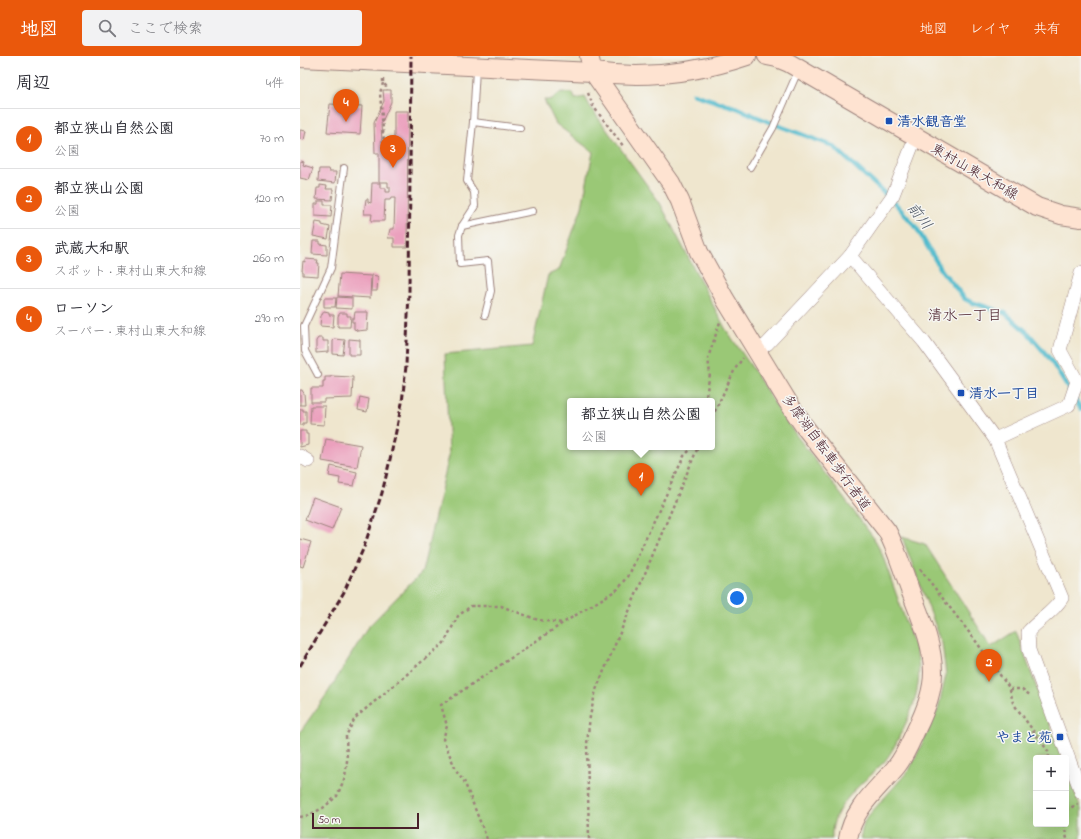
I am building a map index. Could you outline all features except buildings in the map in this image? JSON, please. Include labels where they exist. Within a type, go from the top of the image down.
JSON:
[{"type":"street","points":[[300,58],[477,67],[591,64],[615,75],[645,75],[695,70],[740,57]]},
{"type":"street","name":"東村山東大和線","points":[[774,57],[916,136],[1037,207],[1061,215],[1081,218]]},
{"type":"street","points":[[591,64],[671,184],[680,201],[699,252],[750,353],[804,426],[887,531],[929,644],[933,672],[931,692],[919,725],[903,757],[862,804],[856,814],[848,839]]},
{"type":"street","points":[[750,353],[767,344],[850,256],[890,200],[916,136]]},
{"type":"street","points":[[850,256],[924,342],[995,439],[1062,598],[1057,607],[1035,624],[1028,632],[1029,650],[1081,792]]},
{"type":"street","points":[[995,439],[1069,405],[1076,381],[1060,350],[1081,273]]},
{"type":"lane","points":[[477,67],[467,181],[474,192],[475,206],[462,226],[459,235],[460,264],[488,261],[491,291],[485,315]]},
{"type":"lane","points":[[750,167],[773,128],[798,69]]},
{"type":"lane","points":[[473,122],[520,128]]},
{"type":"lane","points":[[318,375],[304,351],[302,326],[331,268],[344,168]]},
{"type":"lane","points":[[462,226],[533,211]]},
{"type":"path","points":[[383,79],[380,94],[384,142]]},
{"type":"path","points":[[383,84],[386,86],[387,90]]},
{"type":"path","points":[[588,93],[594,106],[626,148]]},
{"type":"path","points":[[706,398],[710,374],[708,358],[720,321]]},
{"type":"path","points":[[715,411],[735,369],[750,353]]},
{"type":"path","points":[[487,839],[464,781],[456,770],[443,739],[447,726],[441,705],[563,623],[618,589],[628,577],[684,456],[690,450]]},
{"type":"path","points":[[589,839],[587,744],[590,716],[596,690],[697,450]]},
{"type":"path","points":[[917,564],[1010,688],[1013,703],[1048,751],[1049,755]]},
{"type":"path","points":[[300,817],[309,815],[323,808],[337,796],[345,777],[347,761],[346,736],[355,718],[444,643],[458,616],[471,606],[501,606],[538,620],[563,623]]},
{"type":"path","points":[[1010,688],[1022,689],[1036,700],[1050,708]]},
{"type":"path","points":[[1069,808],[1081,802]]},
{"type":"path","points":[[1065,827],[1067,839]]},
{"type":"green space","points":[[561,92],[573,93],[575,99],[585,97],[591,108],[660,203],[725,328],[755,372],[784,419],[873,537],[882,554],[916,650],[919,672],[918,683],[910,715],[895,745],[885,761],[842,805],[836,816],[832,839],[300,839],[300,732],[327,694],[368,627],[422,572],[449,456],[445,354],[532,346],[548,275],[559,270],[582,207],[593,152],[556,124],[544,100],[556,97]]},
{"type":"green space","points":[[902,537],[925,544],[991,647],[1016,631],[1061,755],[1033,755],[1033,827],[1069,827],[1069,776],[1081,809],[1081,839],[860,839],[864,822],[869,815],[910,769],[938,710],[946,675],[942,643]]},
{"type":"waterway","name":"前川","points":[[693,94],[737,108],[769,122],[833,146],[893,201],[916,227],[942,271],[965,299],[1005,313],[1029,334],[1050,359],[1081,409]]},
{"type":"railway","points":[[300,666],[344,592],[364,547],[382,493],[402,403],[406,366],[409,291],[411,56]]},
{"type":"place","name":"清水観音堂","points":[[889,121]]},
{"type":"place","name":"ローソン","points":[[346,122]]},
{"type":"place","name":"武蔵大和駅","points":[[393,168]]},
{"type":"place","name":"清水一丁目","points":[[961,393]]},
{"type":"place","name":"都立狭山自然公園","points":[[641,496]]},
{"type":"place","name":"都立狭山公園","points":[[989,682]]},
{"type":"place","name":"やまと苑","points":[[1060,737]]},
{"type":"district","name":"清水一丁目","points":[[965,315]]}]
